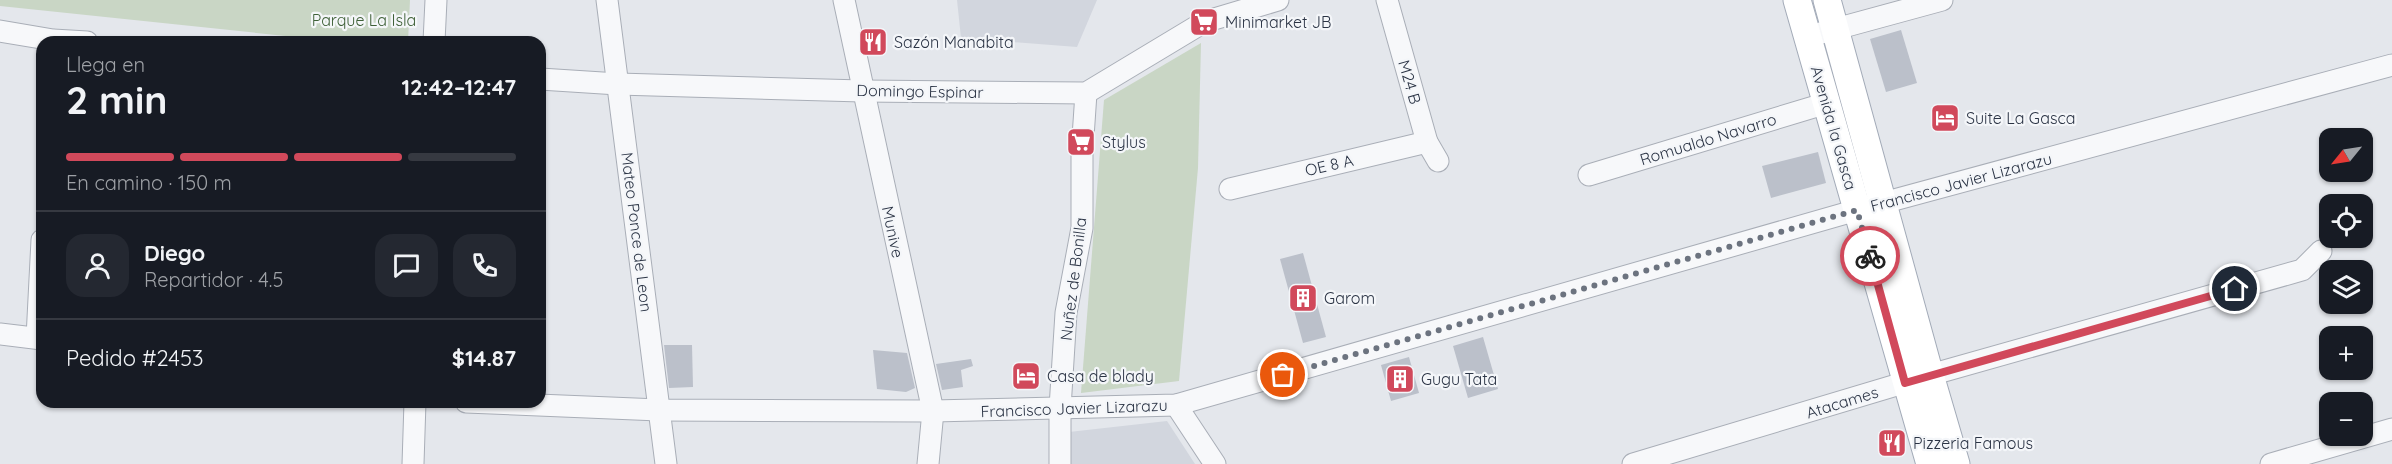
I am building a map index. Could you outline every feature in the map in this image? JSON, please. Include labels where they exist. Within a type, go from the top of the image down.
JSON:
[{"type":"main road","name":"Avenida la Gasca","points":[[1797,0],[1857,210],[1918,379],[1956,464]]},
{"type":"main road","name":"Avenida la Gasca","points":[[1827,0],[1883,203],[1918,379],[1930,464]]},
{"type":"street","points":[[434,36],[436,0]]},
{"type":"street","name":"Mateo Ponce de Leon","points":[[608,0],[666,464]]},
{"type":"street","name":"Munive","points":[[844,0],[933,411],[928,464]]},
{"type":"street","points":[[1086,93],[1204,22],[1278,0]]},
{"type":"street","name":"M24 B","points":[[1387,0],[1428,142],[1438,161]]},
{"type":"street","points":[[1808,37],[1942,0]]},
{"type":"street","points":[[0,31],[36,38]]},
{"type":"street","name":"Francisco Javier Lizarazu","points":[[546,405],[659,410],[933,411],[1176,405],[1857,210],[2392,65]]},
{"type":"street","name":"Domingo Espinar","points":[[546,79],[618,84],[862,91],[1086,93]]},
{"type":"street","name":"Nuñez de Bonilla","points":[[1060,464],[1060,408],[1066,313],[1082,228],[1082,152],[1086,93]]},
{"type":"street","name":"Romualdo Navarro","points":[[1589,175],[1827,104]]},
{"type":"street","name":"OE 8 A","points":[[1230,189],[1428,142]]},
{"type":"street","name":"Atacames","points":[[1633,464],[1918,379],[2302,270],[2321,251]]},
{"type":"street","points":[[0,334],[36,338]]},
{"type":"street","points":[[1176,405],[1215,464]]},
{"type":"street","points":[[413,464],[415,408]]},
{"type":"street","points":[[2271,464],[2392,429]]},
{"type":"shaded area","points":[[957,0],[1097,0],[1077,47],[961,38]]},
{"type":"shaded area","points":[[1167,421],[1195,464],[1070,464],[1069,432]]},
{"type":"green space","name":"Parque La Isla","points":[[0,0],[410,0],[408,36],[286,36],[0,6]]},
{"type":"green space","points":[[1201,43],[1198,168],[1179,381],[1081,393],[1104,100]]},
{"type":"building","points":[[1901,30],[1917,83],[1886,92],[1870,39]]},
{"type":"building","points":[[1818,152],[1826,183],[1771,198],[1762,166]]},
{"type":"building","name":"Garom","points":[[1303,253],[1326,337],[1303,343],[1280,259]]},
{"type":"building","points":[[1483,337],[1498,389],[1468,398],[1453,346]]},
{"type":"building","points":[[664,345],[692,345],[693,387],[669,388]]},
{"type":"building","points":[[873,350],[907,353],[915,388],[906,392],[877,389]]},
{"type":"building","name":"Gugu Tata","points":[[1409,357],[1419,393],[1391,401],[1381,365]]},
{"type":"building","points":[[971,359],[973,366],[961,370],[963,387],[942,390],[936,364]]},
{"type":"building","name":"Pizzeria Famous","points":[[1898,431],[1905,450],[1886,455],[1880,436]]},
{"type":"way so far","points":[[1283,375],[1857,210],[1870,256]]},
{"type":"place","name":"Minimarket JB","points":[[1204,22]]},
{"type":"place","name":"Sazón Manabita","points":[[873,42]]},
{"type":"place","name":"Suite La Gasca","points":[[1945,118]]},
{"type":"place","name":"Stylus","points":[[1081,142]]},
{"type":"place","name":"Garom","points":[[1303,298]]},
{"type":"place","name":"Casa de blady","points":[[1026,376]]},
{"type":"place","name":"Gugu Tata","points":[[1400,379]]},
{"type":"place","name":"Pizzeria Famous","points":[[1892,443]]},
{"type":"route","points":[[1870,256],[1905,383],[2235,289]]}]
